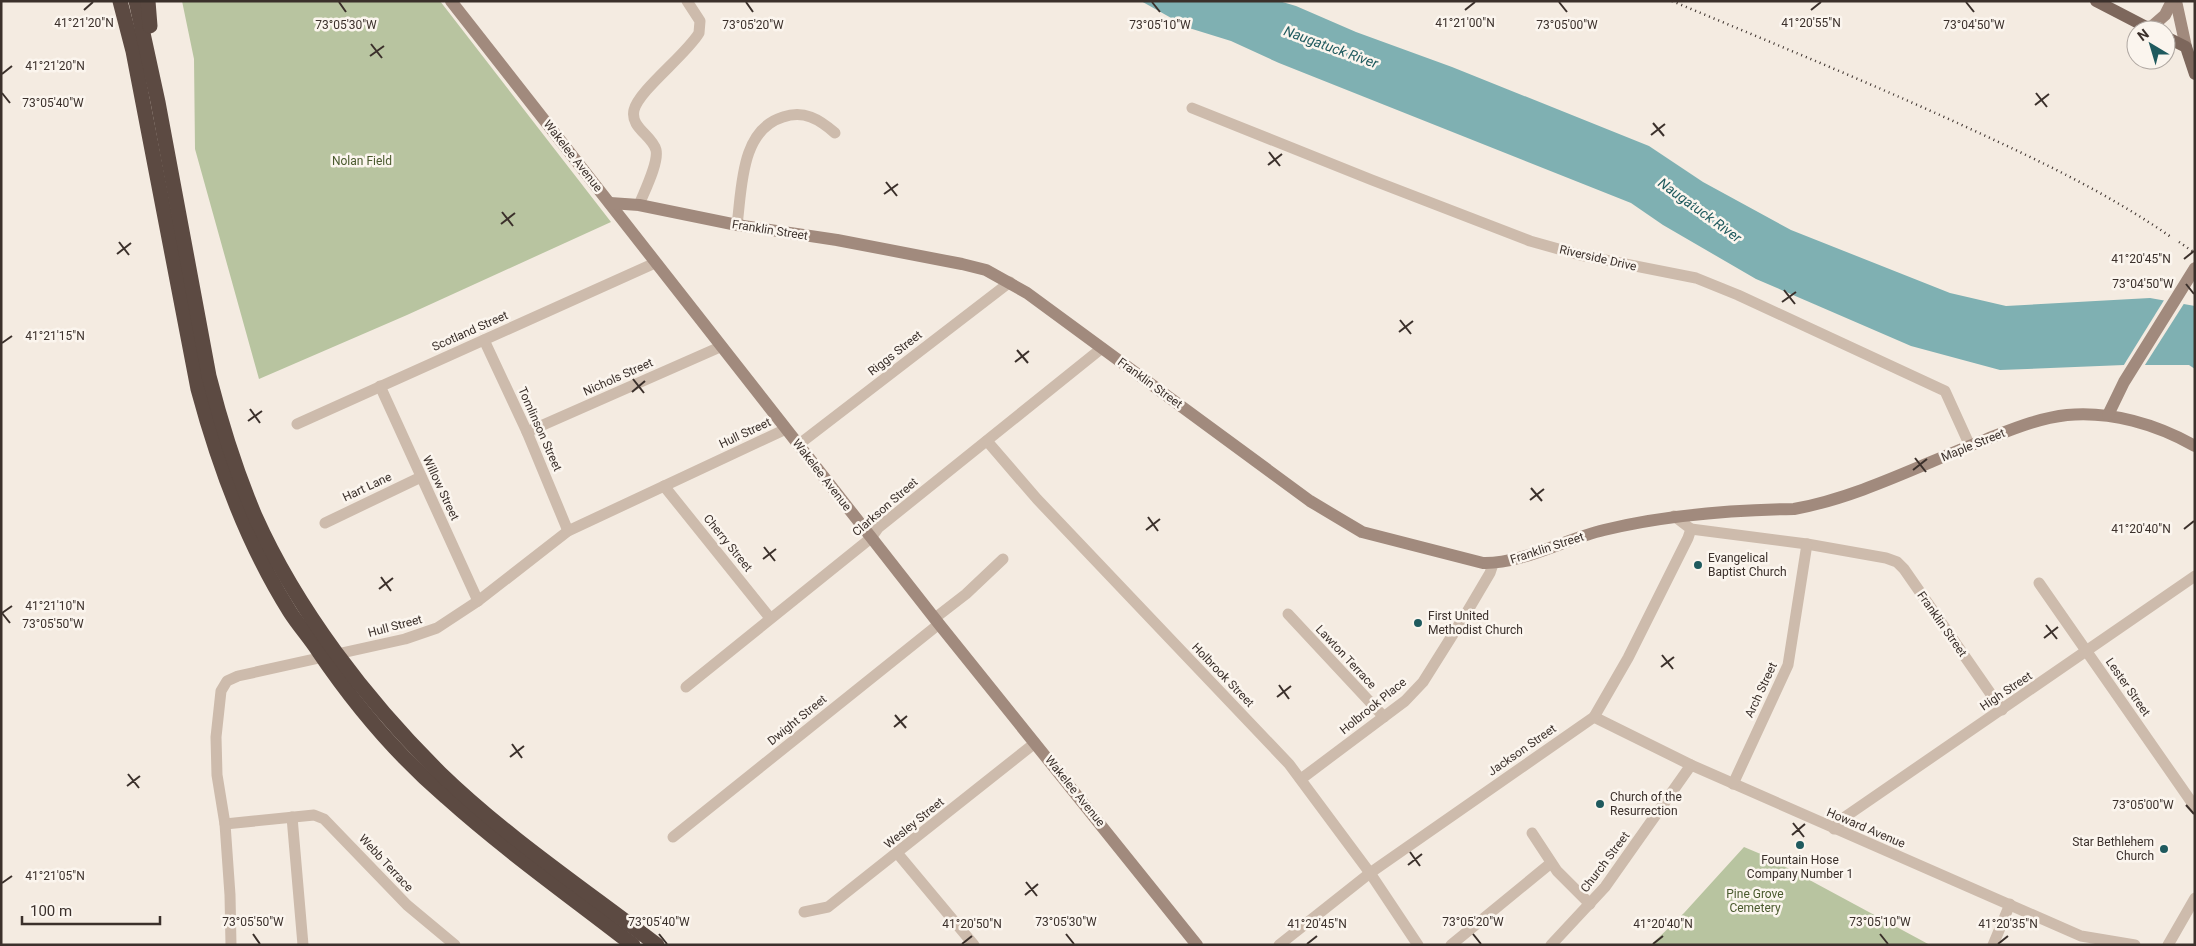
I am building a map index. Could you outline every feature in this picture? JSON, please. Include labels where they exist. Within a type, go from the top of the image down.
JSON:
[{"type":"highway","points":[[120,1],[133,51],[198,389],[209,431],[236,507],[270,577],[301,628],[347,692],[394,746],[444,796],[492,836],[633,945]]},
{"type":"highway","points":[[136,1],[158,102],[200,336],[218,414],[255,515],[304,608],[388,719],[441,774],[501,827],[656,945]]},
{"type":"highway","points":[[148,1],[158,102]]},
{"type":"main road","name":"Wakelee Avenue","points":[[451,1],[610,203],[720,347],[1197,945]]},
{"type":"main road","points":[[2096,1],[2133,20]]},
{"type":"main road","points":[[2159,20],[2172,1]]},
{"type":"main road","points":[[2176,1],[2191,49],[2195,74]]},
{"type":"main road","points":[[2176,42],[2191,49]]},
{"type":"main road","name":"Franklin Street","points":[[610,203],[639,205],[737,225],[962,264],[986,270],[1010,282],[1310,501],[1362,532],[1483,563],[1494,564],[1604,530],[1674,516]]},
{"type":"main road","points":[[2195,268],[2124,382],[2108,415],[2137,421],[2174,435],[2195,446]]},
{"type":"main road","name":"Maple Street","points":[[1674,516],[1794,510],[1814,506],[1838,499],[1970,446],[2044,419],[2066,415],[2108,415]]},
{"type":"street","points":[[639,205],[655,161],[656,152],[652,142],[635,121],[634,109],[642,96],[699,34],[700,21],[687,1]]},
{"type":"street","name":"Riverside Drive","points":[[1192,108],[1530,241],[1580,255],[1696,278],[1738,295],[1945,391],[1970,446]]},
{"type":"street","points":[[737,225],[747,157],[756,136],[762,129],[778,118],[798,115],[818,119],[835,132]]},
{"type":"street","name":"Scotland Street","points":[[297,424],[655,263]]},
{"type":"street","name":"Riggs Street","points":[[798,445],[1010,282]]},
{"type":"street","name":"Tomlinson Street","points":[[484,340],[527,432],[568,531]]},
{"type":"street","name":"Nichols Street","points":[[527,432],[720,347]]},
{"type":"street","name":"Clarkson Street","points":[[686,687],[871,538],[878,528],[1102,348]]},
{"type":"street","name":"Willow Street","points":[[380,386],[478,601]]},
{"type":"street","name":"Hull Street","points":[[231,945],[225,824],[216,775],[216,737],[221,691],[227,681],[238,676],[424,633],[450,621],[568,531],[786,428]]},
{"type":"street","name":"Holbrook Street","points":[[987,441],[1037,499],[1301,779],[1370,873],[1418,945]]},
{"type":"street","name":"Hart Lane","points":[[325,522],[421,477]]},
{"type":"street","name":"Cherry Street","points":[[664,486],[770,618]]},
{"type":"street","points":[[1674,516],[1691,529]]},
{"type":"street","name":"Franklin Street","points":[[1691,529],[1806,544],[1886,558],[1900,565],[2002,710]]},
{"type":"street","name":"Jackson Street","points":[[1278,945],[1370,873],[1594,717],[1628,658],[1691,529]]},
{"type":"street","name":"Arch Street","points":[[1733,784],[1788,666],[1806,544]]},
{"type":"street","name":"Dwight Street","points":[[672,838],[937,621],[1003,559]]},
{"type":"street","name":"Holbrook Place","points":[[1301,779],[1405,701],[1423,682],[1467,612],[1494,564]]},
{"type":"street","name":"High Street","points":[[1834,829],[1842,820],[2195,576]]},
{"type":"street","name":"Lester Street","points":[[2039,583],[2195,807]]},
{"type":"street","name":"Lawton Terrace","points":[[1288,614],[1384,717]]},
{"type":"street","name":"Howard Avenue","points":[[1594,717],[1733,784],[2081,936],[2134,945]]},
{"type":"street","name":"Wesley Street","points":[[804,912],[828,907],[898,854],[1035,743]]},
{"type":"street","name":"Church Street","points":[[1551,945],[1605,887],[1691,765]]},
{"type":"street","name":"Webb Terrace","points":[[225,824],[292,817],[314,816],[324,819],[407,905],[455,945]]},
{"type":"street","points":[[292,817],[303,945]]},
{"type":"street","points":[[1532,833],[1551,863],[1590,904]]},
{"type":"street","points":[[898,854],[974,945]]},
{"type":"street","points":[[1450,945],[1551,863]]},
{"type":"street","points":[[2168,945],[2195,898]]},
{"type":"street","points":[[1993,945],[2010,904]]},
{"type":"green space","name":"Nolan Field","points":[[182,1],[440,1],[611,222],[407,315],[259,379],[195,149],[194,59]]},
{"type":"green space","name":"Pine Grove Cemetery","points":[[1744,847],[1763,855],[1930,945],[1651,945],[1684,913]]},
{"type":"water","name":"Naugatuck River","points":[[1141,1],[1279,1],[1296,6],[1356,32],[1452,67],[1649,146],[1703,182],[1791,230],[1950,293],[2006,306],[2150,298],[2195,306],[2195,369],[2189,365],[2124,365],[2000,370],[1911,346],[1756,279],[1663,225],[1631,203],[1279,63],[1231,41],[1189,28]]},
{"type":"pier","points":[[2166,297],[2185,302],[2143,368],[2122,368]]},
{"type":"railway","points":[[1672,1],[1819,62],[2018,151],[2121,205],[2171,237]]},
{"type":"railway","points":[[2179,242],[2195,253]]},
{"type":"place","name":"Evangelical Baptist Church","points":[[1698,565]]},
{"type":"place","name":"First United Methodist Church","points":[[1418,623]]},
{"type":"place","name":"Church of the Resurrection","points":[[1600,804]]},
{"type":"place","name":"Fountain Hose Company Number 1","points":[[1800,845]]},
{"type":"place","name":"Star Bethlehem Church","points":[[2164,849]]}]
